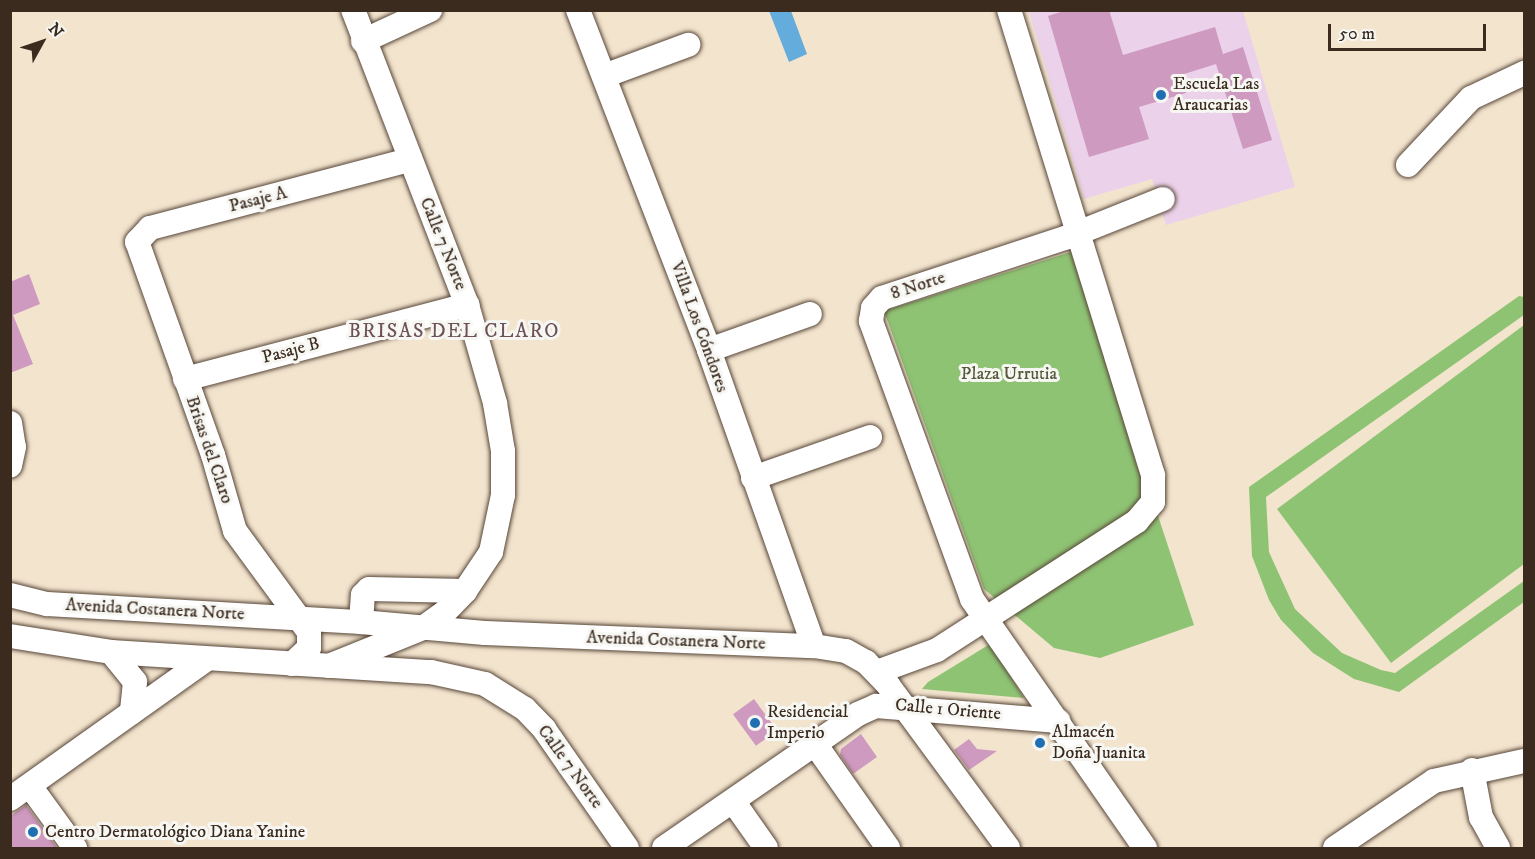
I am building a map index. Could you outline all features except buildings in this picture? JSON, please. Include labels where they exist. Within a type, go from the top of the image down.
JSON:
[{"type":"street","name":"Calle 7 Norte","points":[[353,10],[363,41],[467,305],[495,403],[503,451],[503,495],[491,552],[465,591],[423,628]]},
{"type":"street","points":[[363,41],[430,10]]},
{"type":"street","name":"Villa Los Cóndores","points":[[578,10],[709,351],[814,646]]},
{"type":"street","points":[[877,672],[926,657],[1137,521],[1153,502],[1153,475],[1009,10]]},
{"type":"street","points":[[604,76],[688,45]]},
{"type":"street","points":[[1408,165],[1471,98],[1524,73]]},
{"type":"street","name":"Pasaje A","points":[[145,266],[137,242],[150,228],[410,160]]},
{"type":"street","name":"8 Norte","points":[[1145,849],[972,599],[905,420],[872,321],[873,308],[882,298],[1078,233],[1163,199]]},
{"type":"street","name":"Brisas del Claro","points":[[145,266],[235,531],[301,618]]},
{"type":"street","name":"Pasaje B","points":[[185,379],[467,305]]},
{"type":"street","points":[[709,351],[810,314]]},
{"type":"street","points":[[10,423],[12,462]]},
{"type":"street","points":[[753,478],[870,436]]},
{"type":"street","points":[[361,622],[363,595],[369,589],[465,591]]},
{"type":"street","name":"Avenida Costanera Norte","points":[[10,595],[47,604],[301,618],[423,628],[814,646],[855,655],[877,672],[905,706],[1008,849]]},
{"type":"street","points":[[292,664],[304,655],[311,641],[301,618]]},
{"type":"street","points":[[423,628],[423,650],[431,672]]},
{"type":"street","name":"Avenida Costanera Norte","points":[[329,666],[423,628]]},
{"type":"street","name":"Avenida Costanera Norte","points":[[10,636],[111,652],[431,672],[485,684],[504,695]]},
{"type":"street","points":[[111,652],[135,682],[132,712]]},
{"type":"street","points":[[75,849],[20,792],[207,659]]},
{"type":"street","name":"Calle 7 Norte","points":[[504,695],[525,709],[544,729],[627,849]]},
{"type":"street","name":"Calle 1 Oriente","points":[[664,849],[867,710],[905,706],[1058,721]]},
{"type":"street","points":[[815,744],[888,849]]},
{"type":"street","points":[[1335,849],[1434,781],[1472,770],[1524,762]]},
{"type":"street","points":[[1472,770],[1481,817],[1498,849]]},
{"type":"street","points":[[733,801],[766,849]]},
{"type":"shaded area","name":"Escuela Las Araucarias","points":[[1029,11],[1243,11],[1295,187],[1166,225],[1152,179],[1084,199]]},
{"type":"green space","name":"Plaza Urrutia","points":[[1071,252],[1194,625],[1100,658],[1054,648],[984,589],[884,311]]},
{"type":"green space","points":[[1519,296],[1524,297],[1524,315],[1266,497],[1269,552],[1295,609],[1342,653],[1381,670],[1395,673],[1524,581],[1524,602],[1399,692],[1354,679],[1313,653],[1281,620],[1269,600],[1252,556],[1249,487]]},
{"type":"green space","points":[[1524,325],[1524,564],[1391,663],[1277,509]]},
{"type":"green space","points":[[990,644],[1024,698],[922,689],[928,682]]},
{"type":"water","points":[[769,11],[791,11],[807,54],[789,62]]},
{"type":"place","name":"Escuela Las Araucarias","points":[[1161,95]]},
{"type":"place","name":"Residencial Imperio","points":[[755,723]]},
{"type":"place","name":"Almacén Doña Juanita","points":[[1040,743]]},
{"type":"place","name":"Centro Dermatológico Diana Yanine","points":[[33,832]]},
{"type":"district","name":"BRISAS DEL CLARO","points":[[454,331]]}]
